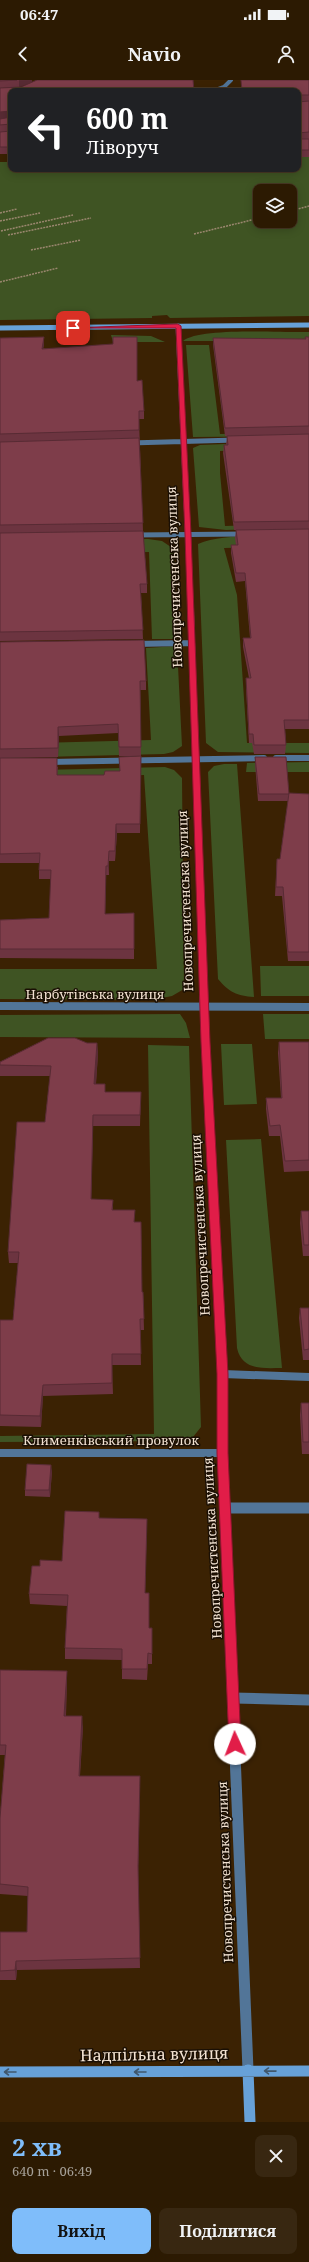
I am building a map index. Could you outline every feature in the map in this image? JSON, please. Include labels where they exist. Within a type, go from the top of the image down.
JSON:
[{"type":"main road","points":[[0,328],[309,325]]},
{"type":"main road","name":"Новопречистенська вулиця","points":[[248,2070],[250,2122]]},
{"type":"main road","name":"Надпільна вулиця","points":[[0,2072],[309,2071]]},
{"type":"street","points":[[225,88],[231,80]]},
{"type":"street","name":"Новопречистенська вулиця","points":[[178,326],[188,534],[205,1007],[223,1374],[222,1453],[226,1508],[248,2070]]},
{"type":"street","points":[[127,443],[239,440]]},
{"type":"street","points":[[126,535],[254,534]]},
{"type":"street","points":[[128,644],[191,644]]},
{"type":"street","points":[[39,762],[309,758]]},
{"type":"street","name":"Нарбутівська вулиця","points":[[0,1006],[309,1007]]},
{"type":"street","points":[[223,1374],[309,1377]]},
{"type":"street","name":"Клименківський провулок","points":[[0,1453],[222,1453]]},
{"type":"street","points":[[226,1508],[309,1508]]},
{"type":"street","points":[[233,1698],[309,1700]]},
{"type":"path","points":[[297,209],[309,206]]},
{"type":"path","points":[[0,213],[17,209]]},
{"type":"path","points":[[0,221],[40,213]]},
{"type":"path","points":[[1,232],[73,215]]},
{"type":"path","points":[[8,236],[90,218]]},
{"type":"path","points":[[194,234],[253,220]]},
{"type":"path","points":[[31,250],[82,240]]},
{"type":"path","points":[[0,282],[58,268]]},
{"type":"green space","points":[[301,157],[309,157],[309,316],[170,318],[167,315],[152,316],[152,318],[0,320],[0,162],[8,162],[8,172],[301,172]]},
{"type":"green space","points":[[224,332],[309,332],[309,341],[183,341],[192,337]]},
{"type":"green space","points":[[111,335],[151,336],[165,342],[113,342]]},
{"type":"green space","points":[[186,345],[209,345],[220,434],[309,433],[309,436],[193,437]]},
{"type":"green space","points":[[251,443],[309,448],[220,451],[220,473],[225,526],[309,523],[309,527],[226,530],[199,527],[193,448],[200,445]]},
{"type":"green space","points":[[232,537],[294,537],[309,546],[224,548],[237,595],[247,743],[309,743],[309,753],[218,752],[206,743],[198,544],[220,538]]},
{"type":"green space","points":[[148,539],[162,541],[174,549],[177,639],[152,639],[149,552],[0,556],[0,542]]},
{"type":"green space","points":[[177,646],[182,746],[173,752],[164,754],[0,758],[0,744],[151,740],[146,648]]},
{"type":"green space","points":[[309,762],[309,772],[246,772],[247,763]]},
{"type":"green space","points":[[237,764],[254,997],[243,996],[230,990],[218,979],[208,772],[214,766]]},
{"type":"green space","points":[[165,767],[174,770],[182,778],[184,989],[172,996],[152,1000],[0,999],[0,969],[157,969],[144,775],[0,780],[0,771]]},
{"type":"green space","points":[[260,966],[309,966],[309,996],[261,996]]},
{"type":"green space","points":[[180,1014],[186,1023],[190,1038],[0,1037],[0,1015]]},
{"type":"green space","points":[[263,1014],[309,1014],[309,1039],[265,1039]]},
{"type":"green space","points":[[221,1044],[252,1044],[257,1104],[224,1105]]},
{"type":"green space","points":[[148,1045],[189,1046],[201,1427],[193,1437],[179,1441],[0,1442],[0,1436],[154,1434]]},
{"type":"green space","points":[[261,1139],[282,1368],[255,1367],[244,1361],[237,1348],[226,1140]]},
{"type":"building","points":[[37,80],[193,80],[194,88],[8,88],[8,111],[0,112],[0,88],[21,87]]},
{"type":"building","points":[[241,80],[309,80],[309,95],[301,95],[301,88],[242,88]]},
{"type":"building","points":[[309,101],[309,132],[301,133],[301,102]]},
{"type":"building","points":[[8,118],[8,124],[0,125],[0,119]]},
{"type":"building","points":[[8,131],[8,147],[0,147],[0,132]]},
{"type":"building","points":[[301,139],[309,139],[309,150],[301,150]]},
{"type":"building","points":[[44,337],[42,349],[113,344],[113,337],[137,337],[137,381],[142,380],[144,411],[139,411],[139,430],[0,434],[0,338]]},
{"type":"building","points":[[305,337],[309,337],[309,426],[225,428],[213,338],[306,339]]},
{"type":"building","points":[[309,434],[309,521],[234,522],[224,445],[228,445],[227,436]]},
{"type":"building","points":[[139,438],[143,523],[0,525],[0,442]]},
{"type":"building","points":[[309,529],[309,720],[284,720],[286,745],[254,745],[253,734],[249,734],[246,678],[251,678],[243,638],[251,638],[245,573],[236,573],[231,545],[238,545],[236,530]]},
{"type":"building","points":[[143,531],[147,584],[140,584],[143,630],[0,632],[0,533]]},
{"type":"building","points":[[144,640],[146,681],[140,681],[141,747],[119,747],[118,724],[58,727],[58,748],[0,749],[0,642]]},
{"type":"building","points":[[141,756],[140,824],[116,824],[115,851],[109,851],[108,866],[106,866],[105,914],[134,913],[134,949],[0,949],[0,920],[49,918],[51,870],[39,870],[40,853],[0,854],[0,758],[57,758],[57,775],[104,775],[105,771],[120,771],[119,757]]},
{"type":"building","points":[[255,757],[286,757],[289,794],[259,794]]},
{"type":"building","points":[[289,793],[309,794],[309,952],[288,952],[283,887],[276,887],[277,859],[280,859]]},
{"type":"building","points":[[48,1038],[75,1038],[87,1043],[97,1043],[94,1084],[105,1084],[105,1092],[141,1092],[140,1115],[93,1115],[91,1199],[113,1200],[112,1210],[135,1210],[134,1222],[141,1222],[144,1319],[140,1319],[141,1354],[112,1354],[112,1383],[43,1385],[40,1416],[0,1415],[0,1320],[13,1320],[19,1252],[8,1252],[17,1122],[45,1122],[51,1066],[0,1065],[0,1062]]},
{"type":"building","points":[[279,1042],[309,1042],[309,1160],[285,1161],[280,1125],[270,1126],[266,1098],[282,1098]]},
{"type":"building","points":[[301,1211],[309,1211],[309,1245],[304,1245]]},
{"type":"building","points":[[300,1308],[309,1308],[309,1349],[304,1350]]},
{"type":"building","points":[[301,1403],[309,1403],[309,1442],[303,1442]]},
{"type":"building","points":[[27,1464],[51,1465],[49,1490],[25,1490]]},
{"type":"building","points":[[65,1511],[99,1512],[99,1518],[147,1519],[145,1593],[149,1593],[149,1628],[152,1628],[152,1654],[148,1653],[147,1669],[122,1669],[122,1649],[65,1648],[68,1595],[29,1594],[32,1566],[40,1566],[40,1560],[62,1561]]},
{"type":"building","points":[[0,1670],[67,1671],[64,1716],[82,1716],[79,1776],[140,1776],[138,1866],[140,1958],[16,1961],[15,1970],[0,1971],[0,1932],[27,1932],[28,1887],[0,1884],[0,1818],[6,1745],[0,1745]]},
{"type":"route","points":[[73,328],[178,326],[188,534],[205,1042],[223,1374],[222,1453],[226,1508],[235,1744]]}]
